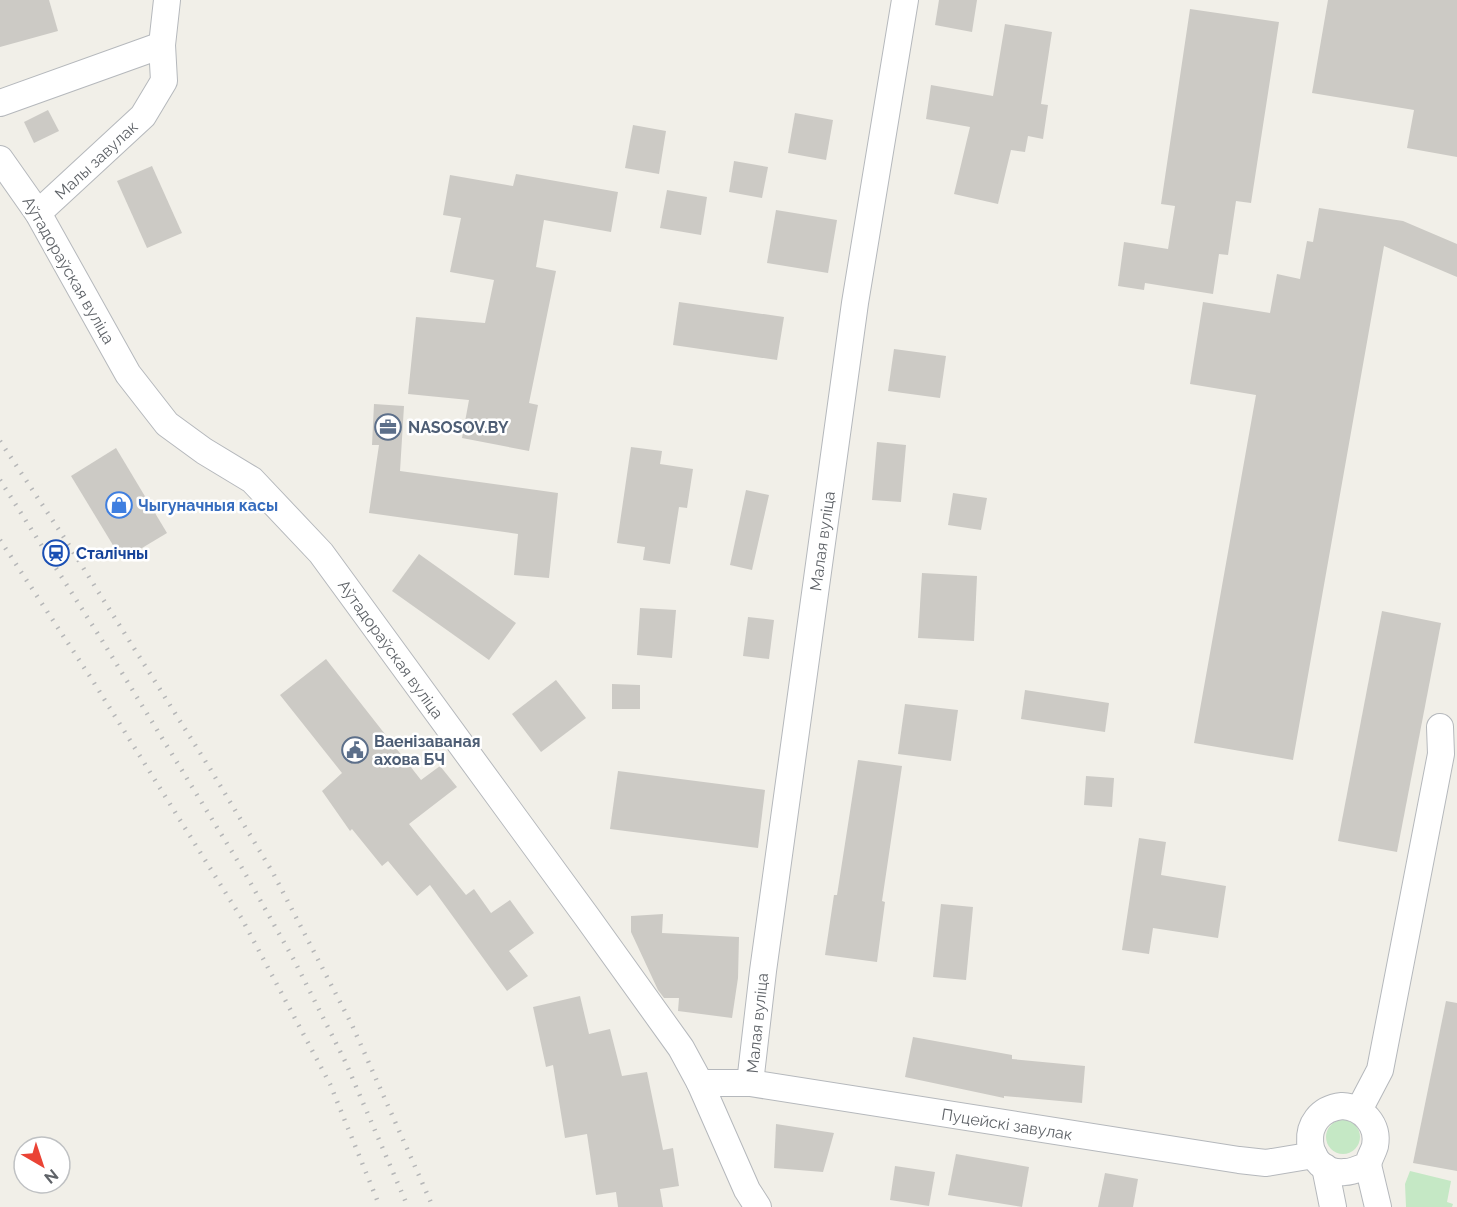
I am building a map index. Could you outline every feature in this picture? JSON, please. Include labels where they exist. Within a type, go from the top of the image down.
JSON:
[{"type":"street","name":"Малы завулак","points":[[38,213],[143,116],[164,81],[162,45],[167,0]]},
{"type":"street","name":"Малая вуліца","points":[[750,1083],[783,819],[854,314],[904,0]]},
{"type":"street","points":[[0,103],[162,45]]},
{"type":"street","name":"Аўтадораўская вуліца","points":[[0,159],[38,213],[129,374],[167,424],[204,451],[252,480],[321,553],[587,917],[681,1048],[700,1083],[747,1191],[758,1207]]},
{"type":"street","points":[[1359,1110],[1380,1070],[1441,754],[1440,727]]},
{"type":"street","name":"Пуцейскі завулак","points":[[700,1083],[750,1083],[1239,1160],[1319,1161]]},
{"type":"street","points":[[1332,1207],[1319,1161],[1309,1139],[1314,1122],[1334,1107],[1351,1107],[1359,1110],[1371,1122],[1374,1130],[1374,1150],[1368,1165],[1378,1207]]},
{"type":"street","points":[[1319,1161],[1340,1172],[1368,1165]]},
{"type":"green space","points":[[1343,1120],[1355,1125],[1360,1137],[1355,1149],[1343,1154],[1331,1149],[1326,1137],[1331,1125]]},
{"type":"green space","points":[[1410,1171],[1451,1181],[1447,1202],[1453,1204],[1452,1207],[1406,1207],[1405,1184]]},
{"type":"building","points":[[0,0],[49,0],[58,31],[0,47]]},
{"type":"building","points":[[939,0],[977,0],[972,32],[935,25]]},
{"type":"building","points":[[1328,0],[1457,0],[1457,157],[1407,148],[1414,110],[1312,93]]},
{"type":"building","points":[[1190,9],[1279,22],[1251,203],[1236,201],[1228,255],[1219,254],[1213,294],[1145,283],[1144,290],[1118,286],[1124,242],[1168,249],[1175,206],[1161,204]]},
{"type":"building","points":[[1005,24],[1052,32],[1041,104],[1048,105],[1043,139],[1028,136],[1025,152],[1011,150],[998,204],[954,194],[970,127],[926,119],[931,85],[993,96]]},
{"type":"building","points":[[48,110],[59,131],[34,143],[24,122]]},
{"type":"building","points":[[795,113],[833,120],[826,160],[788,153]]},
{"type":"building","points":[[633,125],[666,131],[659,174],[625,168]]},
{"type":"building","points":[[734,161],[768,167],[762,198],[729,192]]},
{"type":"building","points":[[152,166],[182,233],[147,248],[117,181]]},
{"type":"building","points":[[516,174],[618,192],[611,232],[544,220],[536,267],[556,271],[529,403],[538,405],[529,451],[462,438],[469,400],[408,394],[416,317],[485,323],[494,280],[450,272],[461,218],[443,215],[450,175],[513,186]]},
{"type":"building","points":[[667,190],[707,197],[701,235],[660,228]]},
{"type":"building","points":[[1319,208],[1403,221],[1457,244],[1457,277],[1384,246],[1293,760],[1194,743],[1256,395],[1190,384],[1203,302],[1270,313],[1277,274],[1300,279],[1307,241],[1313,242]]},
{"type":"building","points":[[776,210],[837,220],[828,273],[767,263]]},
{"type":"building","points":[[679,302],[784,317],[777,360],[673,345]]},
{"type":"building","points":[[894,349],[946,356],[940,398],[888,391]]},
{"type":"building","points":[[374,404],[404,406],[400,471],[558,493],[549,578],[514,575],[518,534],[369,513],[379,445],[372,445]]},
{"type":"building","points":[[877,442],[906,445],[901,502],[872,500]]},
{"type":"building","points":[[631,447],[662,451],[660,464],[693,469],[687,508],[679,507],[670,564],[643,560],[645,547],[617,543]]},
{"type":"building","name":"Чыгуначныя касы","points":[[116,448],[167,533],[122,560],[71,476]]},
{"type":"building","points":[[746,490],[769,495],[752,570],[730,565]]},
{"type":"building","points":[[953,493],[987,498],[981,530],[948,525]]},
{"type":"building","points":[[419,554],[516,623],[489,660],[392,591]]},
{"type":"building","points":[[922,573],[977,576],[974,641],[918,638]]},
{"type":"building","points":[[640,608],[676,610],[672,658],[637,655]]},
{"type":"building","points":[[1382,611],[1441,623],[1397,852],[1338,841]]},
{"type":"building","points":[[748,617],[774,620],[769,659],[743,656]]},
{"type":"building","points":[[326,659],[421,780],[440,766],[457,787],[409,824],[466,895],[474,889],[491,913],[510,900],[534,933],[509,951],[528,976],[507,991],[430,885],[417,896],[388,861],[382,866],[352,829],[350,831],[322,791],[342,773],[280,695]]},
{"type":"building","points":[[556,680],[586,718],[541,752],[512,714]]},
{"type":"building","points":[[612,684],[640,685],[640,709],[612,709]]},
{"type":"building","points":[[1025,690],[1109,703],[1105,732],[1021,719]]},
{"type":"building","points":[[905,704],[958,710],[951,761],[898,754]]},
{"type":"building","points":[[858,760],[902,766],[882,901],[885,902],[877,962],[825,955],[834,895],[837,895]]},
{"type":"building","points":[[618,771],[765,790],[758,848],[610,829]]},
{"type":"building","points":[[1086,776],[1114,778],[1112,807],[1084,805]]},
{"type":"building","points":[[1139,838],[1166,842],[1161,875],[1226,886],[1218,938],[1153,928],[1149,954],[1122,950]]},
{"type":"building","points":[[941,904],[973,907],[966,980],[933,977]]},
{"type":"building","points":[[663,914],[662,933],[739,937],[738,978],[732,1018],[678,1011],[679,998],[664,998],[658,990],[631,932],[631,916]]},
{"type":"building","points":[[580,996],[589,1034],[610,1029],[622,1076],[647,1072],[663,1150],[673,1148],[679,1186],[660,1189],[663,1207],[618,1207],[616,1192],[596,1195],[587,1134],[565,1138],[553,1065],[546,1067],[533,1007]]},
{"type":"building","points":[[1446,1001],[1457,1003],[1457,1171],[1413,1163]]},
{"type":"building","points":[[913,1037],[1012,1055],[1012,1059],[1085,1066],[1082,1103],[1004,1096],[1004,1098],[905,1077]]},
{"type":"building","points":[[776,1124],[834,1133],[823,1172],[774,1168]]},
{"type":"building","points":[[956,1154],[1029,1167],[1022,1207],[948,1195]]},
{"type":"building","points":[[895,1166],[935,1172],[929,1206],[890,1200]]},
{"type":"building","points":[[1105,1173],[1138,1179],[1133,1207],[1098,1207]]},
{"type":"railway","points":[[0,441],[65,539],[273,873],[352,1025],[433,1207]]},
{"type":"railway","points":[[0,480],[242,868],[294,960],[345,1061],[408,1207]]},
{"type":"railway","points":[[0,540],[91,678],[242,919],[330,1084],[380,1207]]},
{"type":"place","name":"NASOSOV.BY","points":[[388,427]]},
{"type":"place","name":"Чыгуначныя касы","points":[[119,505]]},
{"type":"place","name":"Сталічны","points":[[56,553]]},
{"type":"place","name":"Ваенізаваная ахова БЧ","points":[[355,750]]}]
